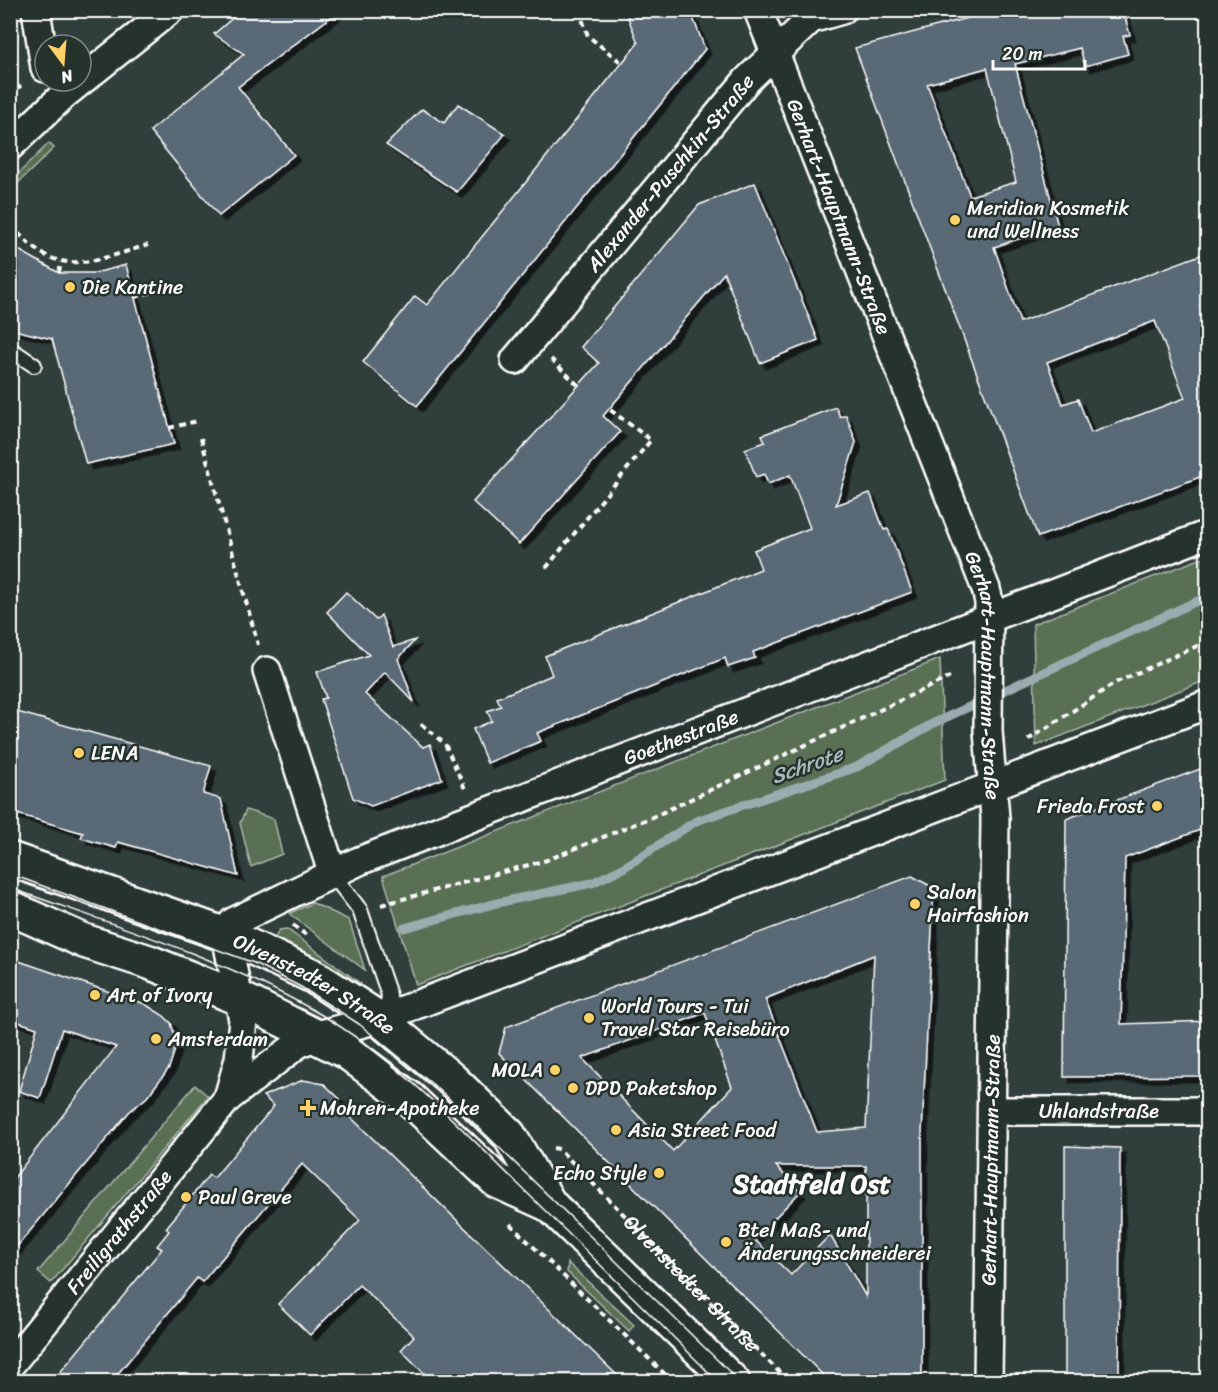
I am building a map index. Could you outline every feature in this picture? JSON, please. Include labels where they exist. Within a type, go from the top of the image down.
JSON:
[{"type":"street","points":[[36,10],[40,33]]},
{"type":"street","points":[[93,65],[170,10]]},
{"type":"street","name":"Gerhart-Hauptmann-Straße","points":[[758,10],[986,589],[988,731],[995,818],[988,1382]]},
{"type":"street","name":"Alexander-Puschkin-Straße","points":[[523,350],[747,80],[811,19],[842,10]]},
{"type":"street","points":[[10,146],[56,93]]},
{"type":"street","name":"Goethestraße","points":[[226,935],[233,922],[257,908],[333,875],[359,861],[1208,534]]},
{"type":"street","points":[[267,671],[333,875]]},
{"type":"street","points":[[316,1035],[379,1018],[1208,704]]},
{"type":"street","name":"Olvenstedter Straße","points":[[10,859],[226,935],[313,976],[379,1018],[451,1079],[509,1135],[550,1205],[733,1382]]},
{"type":"street","name":"Olvenstedter Straße","points":[[10,908],[64,932],[149,962],[239,998],[316,1035],[346,1052],[391,1084],[497,1181],[550,1205]]},
{"type":"street","points":[[226,935],[239,998]]},
{"type":"street","name":"Freiligrathstraße","points":[[228,1098],[235,1078],[242,1039],[243,1020],[239,998]]},
{"type":"street","name":"Freiligrathstraße","points":[[10,1365],[228,1098],[275,1060],[316,1035]]},
{"type":"street","name":"Uhlandstraße","points":[[993,1110],[1208,1111]]},
{"type":"lane","points":[[10,349],[34,365]]},
{"type":"lane","points":[[333,875],[360,910],[389,995],[388,1004],[379,1018]]},
{"type":"path","points":[[579,10],[588,36],[622,63]]},
{"type":"path","points":[[10,80],[21,88]]},
{"type":"path","points":[[10,226],[46,256],[61,262],[93,260],[148,245]]},
{"type":"path","points":[[59,273],[61,262]]},
{"type":"path","points":[[135,297],[160,290]]},
{"type":"path","points":[[523,350],[579,387]]},
{"type":"path","points":[[546,568],[651,440],[609,409]]},
{"type":"path","points":[[169,428],[196,421]]},
{"type":"path","points":[[201,438],[256,642],[267,671]]},
{"type":"path","points":[[1024,742],[1117,682],[1208,641]]},
{"type":"path","points":[[360,910],[558,855],[657,815],[952,676]]},
{"type":"path","points":[[421,724],[445,744],[466,791]]},
{"type":"path","name":"Olvenstedter Straße","points":[[545,1146],[559,1149],[789,1382]]},
{"type":"path","points":[[507,1221],[673,1382]]},
{"type":"green space","points":[[49,143],[54,148],[11,190],[11,181]]},
{"type":"green space","points":[[1207,556],[1207,680],[1036,746],[1033,624]]},
{"type":"green space","points":[[940,659],[945,780],[416,985],[383,876]]},
{"type":"green space","points":[[246,810],[274,819],[282,854],[251,867],[240,823]]},
{"type":"green space","points":[[313,903],[349,920],[365,970],[290,913]]},
{"type":"green space","points":[[287,929],[361,984],[358,988],[274,940],[279,930]]},
{"type":"green space","points":[[195,1085],[208,1096],[51,1283],[38,1272]]},
{"type":"green space","points":[[568,1263],[634,1325],[629,1331],[567,1272]]},
{"type":"building","points":[[242,10],[340,10],[238,87],[294,155],[219,216],[150,131],[244,54],[214,34]]},
{"type":"building","points":[[625,10],[690,10],[705,49],[417,406],[363,362],[415,296],[427,305],[638,43]]},
{"type":"building","points":[[997,10],[1123,10],[1130,35],[1123,36],[1128,54],[1085,66],[1080,48],[1015,64],[1058,226],[994,247],[1020,322],[1208,252],[1208,302],[1200,305],[1208,325],[1208,474],[1038,537],[855,48]],"holes":[[[987,68],[1016,182],[970,196],[927,84]],[[1155,321],[1185,398],[1091,433],[1078,399],[1063,404],[1047,362]]]},
{"type":"building","points":[[458,104],[505,134],[457,192],[386,145],[422,109],[444,123]]},
{"type":"building","points":[[755,183],[818,340],[760,363],[724,273],[603,416],[620,432],[519,544],[473,502],[599,363],[581,347],[699,205]]},
{"type":"building","points":[[10,245],[59,273],[95,273],[126,265],[174,444],[86,464],[52,339],[10,329]]},
{"type":"building","points":[[836,407],[840,417],[846,415],[856,442],[836,505],[870,493],[884,530],[888,529],[912,592],[753,652],[755,658],[728,667],[725,658],[537,733],[541,741],[487,763],[473,729],[492,721],[487,711],[501,706],[497,698],[552,675],[545,656],[761,569],[754,550],[810,528],[790,475],[768,484],[764,474],[756,477],[745,449],[765,442],[762,435]]},
{"type":"building","points":[[346,592],[376,620],[381,615],[393,647],[415,640],[398,659],[414,702],[385,672],[365,694],[423,747],[430,744],[442,779],[371,806],[353,798],[321,699],[326,698],[317,672],[369,655],[327,612]]},
{"type":"building","points":[[10,710],[211,766],[203,794],[221,799],[238,876],[118,842],[116,848],[81,838],[83,833],[10,812]]},
{"type":"building","points":[[1208,766],[1208,827],[1125,858],[1121,1024],[1208,1021],[1208,1076],[1064,1077],[1066,819]]},
{"type":"building","points":[[912,876],[934,888],[922,1132],[922,1382],[830,1382],[499,1053],[506,1027]],"holes":[[[874,955],[866,1128],[817,1132],[765,999]],[[705,1013],[732,1087],[673,1151],[582,1058]],[[776,1166],[866,1166],[866,1297],[830,1235],[791,1275],[754,1239],[800,1192]]]},
{"type":"building","points":[[10,958],[145,1004],[171,1023],[177,1043],[169,1068],[147,1097],[129,1112],[10,1255],[10,1183],[116,1047],[62,1029],[40,1098],[19,1091],[37,1028],[10,1019]]},
{"type":"building","points":[[303,1080],[324,1084],[340,1099],[336,1103],[624,1382],[433,1382],[401,1350],[414,1336],[359,1285],[310,1335],[278,1304],[360,1220],[302,1164],[202,1282],[197,1278],[111,1382],[52,1382],[162,1249],[157,1246],[169,1231],[166,1228],[209,1175],[214,1178],[274,1106],[263,1096]]},
{"type":"building","points":[[1065,1146],[1120,1148],[1119,1382],[1065,1382]]},
{"type":"waterway","name":"Schrote","points":[[404,928],[497,903],[592,883],[623,868],[696,821],[857,767],[932,724],[1208,596]]},
{"type":"tram line","points":[[10,874],[254,963],[301,987],[359,1024],[442,1092],[740,1382]]},
{"type":"tram line","points":[[10,888],[207,959],[283,994],[348,1031],[400,1071],[449,1116],[718,1382]]},
{"type":"place","name":"Meridian Kosmetik und Wellness","points":[[955,220]]},
{"type":"place","name":"Die Kantine","points":[[70,287]]},
{"type":"place","name":"LENA","points":[[79,753]]},
{"type":"place","name":"Frieda Frost","points":[[1157,806]]},
{"type":"place","name":"Salon Hairfashion","points":[[915,904]]},
{"type":"place","name":"Art of Ivory","points":[[95,995]]},
{"type":"place","name":"World Tours - Tui Travel Star Reisebüro","points":[[589,1018]]},
{"type":"place","name":"Amsterdam","points":[[156,1039]]},
{"type":"place","name":"MOLA","points":[[555,1070]]},
{"type":"place","name":"DPD Paketshop","points":[[573,1088]]},
{"type":"place","name":"Mohren-Apotheke","points":[[308,1108]]},
{"type":"place","name":"Asia Street Food","points":[[616,1130]]},
{"type":"place","name":"Echo Style","points":[[659,1173]]},
{"type":"place","name":"Paul Greve","points":[[186,1197]]},
{"type":"place","name":"Btel Maß- und Änderungsschneiderei","points":[[726,1242]]},
{"type":"district","name":"Stadtfeld Ost","points":[[812,1184]]}]
